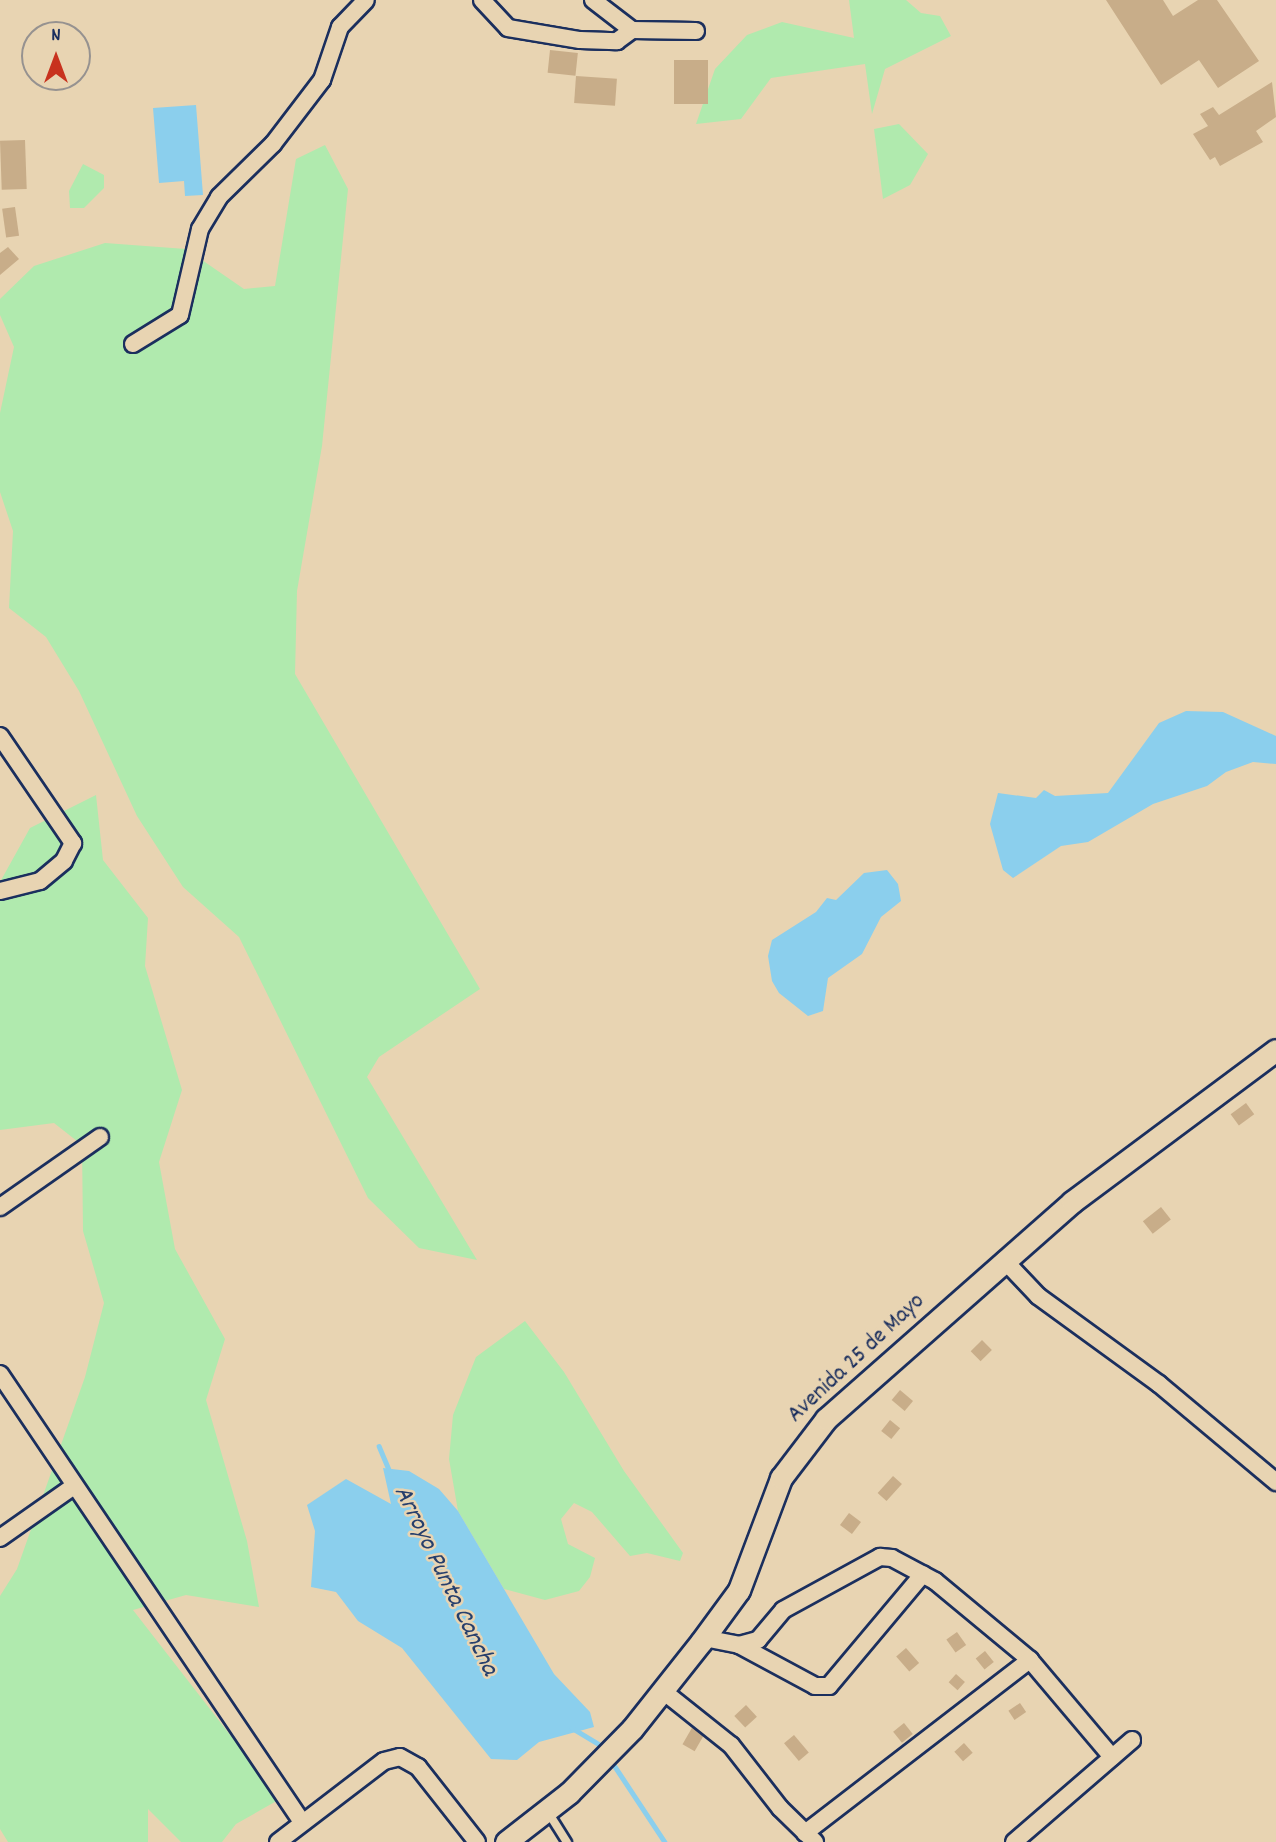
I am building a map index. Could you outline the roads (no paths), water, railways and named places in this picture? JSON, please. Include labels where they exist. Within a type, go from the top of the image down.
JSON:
[{"type":"main road","name":"Avenida 25 de Mayo","points":[[506,1842],[548,1811],[632,1729],[704,1637],[739,1590],[781,1478],[799,1449],[826,1419],[1004,1260],[1153,1139],[1276,1050]]},
{"type":"street","points":[[133,344],[180,315],[200,229],[219,197],[273,144],[322,80],[340,27],[366,0]]},
{"type":"street","points":[[482,0],[508,28],[604,41],[617,41],[632,30]]},
{"type":"street","points":[[593,0],[632,30],[696,31]]},
{"type":"street","points":[[0,736],[73,843],[64,861],[40,881],[0,891]]},
{"type":"street","points":[[0,1207],[100,1137]]},
{"type":"street","points":[[1004,1260],[1038,1296],[1159,1384],[1276,1482]]},
{"type":"street","points":[[0,1374],[302,1822]]},
{"type":"street","points":[[0,1538],[74,1486]]},
{"type":"street","points":[[739,1645],[758,1640],[783,1611],[880,1557],[892,1558],[923,1574],[1030,1660],[1112,1757]]},
{"type":"street","points":[[704,1637],[739,1645],[815,1686],[830,1686],[923,1574]]},
{"type":"street","points":[[663,1690],[731,1745],[810,1838],[1030,1660]]},
{"type":"street","points":[[1014,1842],[1132,1740]]},
{"type":"street","points":[[278,1842],[384,1761],[400,1757],[418,1767],[477,1842]]},
{"type":"lane","points":[[548,1811],[567,1842]]},
{"type":"water","points":[[196,105],[203,195],[185,196],[184,181],[159,183],[153,108]]},
{"type":"water","points":[[1186,711],[1223,712],[1276,736],[1276,764],[1253,762],[1226,772],[1207,786],[1153,804],[1088,842],[1061,846],[1013,878],[1003,870],[990,824],[998,793],[1036,798],[1044,790],[1055,796],[1108,793],[1159,723]]},
{"type":"water","points":[[887,870],[898,884],[901,901],[881,917],[862,954],[828,978],[823,1011],[808,1016],[779,993],[772,981],[768,956],[772,940],[816,912],[827,898],[836,900],[864,873]]},
{"type":"water","points":[[383,1468],[409,1471],[439,1489],[458,1511],[554,1674],[590,1712],[594,1727],[539,1742],[517,1760],[491,1759],[402,1648],[358,1621],[336,1592],[311,1587],[315,1531],[307,1505],[346,1479],[391,1504]]},
{"type":"waterway","name":"Arroyo Punta Cancha","points":[[379,1446],[391,1474]]},
{"type":"waterway","name":"Arroyo Punta Cancha","points":[[572,1728],[599,1744]]},
{"type":"waterway","name":"Arroyo Punta Cancha","points":[[614,1765],[665,1842]]}]
